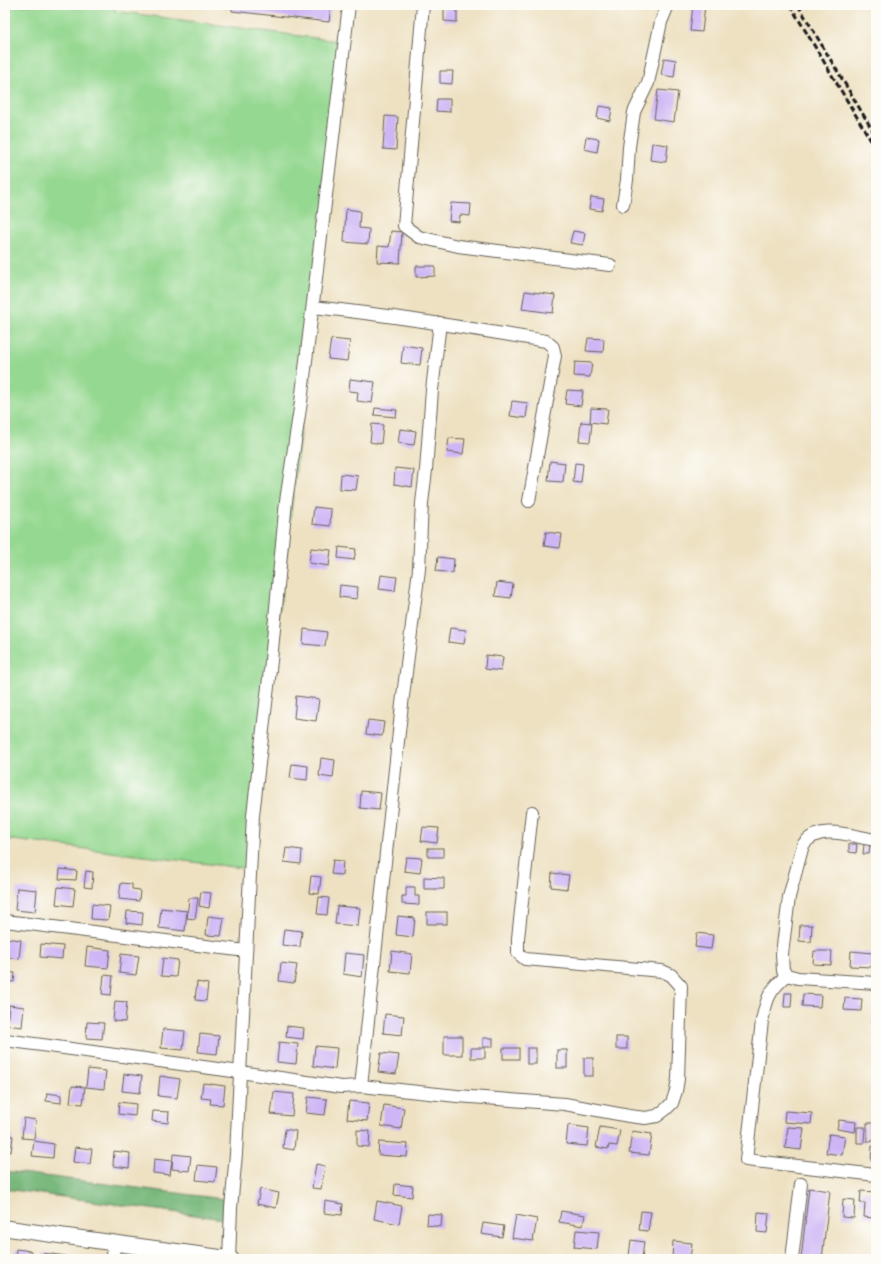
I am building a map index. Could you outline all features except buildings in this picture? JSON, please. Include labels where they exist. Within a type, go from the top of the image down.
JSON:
[{"type":"street","points":[[5,1228],[230,1259],[230,1208],[236,1154],[253,815],[270,669],[286,501],[301,402],[349,5]]},
{"type":"street","points":[[422,5],[404,226],[419,237],[458,246],[610,265]]},
{"type":"street","points":[[623,205],[634,112],[648,83],[661,22],[668,5]]},
{"type":"street","points":[[313,307],[348,310],[546,341],[553,346],[555,356],[529,501]]},
{"type":"street","points":[[361,1086],[418,569],[432,390],[440,324]]},
{"type":"street","points":[[5,1040],[341,1087],[361,1086],[457,1096],[565,1104],[629,1116],[645,1118],[657,1116],[672,1102],[676,1091],[678,1079],[681,986],[671,975],[662,971],[525,959],[518,953],[518,938],[532,812]]},
{"type":"street","points":[[876,840],[826,832],[814,834],[807,839],[803,845],[788,904],[782,954],[784,971],[787,975],[798,978],[876,983]]},
{"type":"street","points":[[5,921],[246,951]]},
{"type":"street","points":[[787,975],[773,987],[766,1003],[762,1021],[746,1160],[876,1175]]},
{"type":"street","points":[[792,1259],[801,1184]]},
{"type":"street","points":[[112,1259],[115,1243]]},
{"type":"green space","points":[[5,5],[115,5],[115,11],[345,42],[250,869],[5,839]]},
{"type":"green space","points":[[5,1171],[224,1199],[223,1219],[5,1189]]},
{"type":"railway","points":[[790,5],[876,149]]},
{"type":"railway","points":[[798,5],[876,136]]}]
